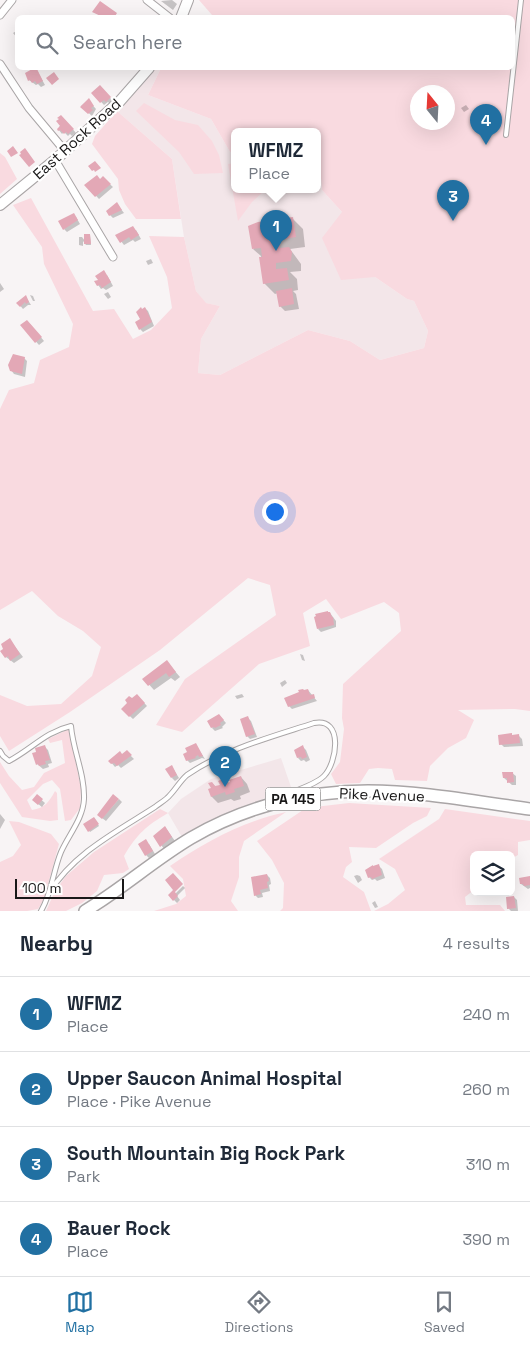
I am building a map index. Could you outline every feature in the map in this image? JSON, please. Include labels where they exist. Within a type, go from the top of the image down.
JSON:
[{"type":"main road","name":"Pike Avenue","points":[[85,911],[107,898],[171,851],[208,829],[239,815],[276,803],[346,792],[370,791],[438,797],[530,809]]},
{"type":"street","points":[[0,15],[12,0]]},
{"type":"street","points":[[147,0],[166,15]]},
{"type":"street","points":[[182,15],[188,0]]},
{"type":"street","points":[[0,64],[29,108],[65,151]]},
{"type":"street","name":"East Rock Road","points":[[0,205],[55,160],[123,98],[147,70]]},
{"type":"street","points":[[55,160],[113,257]]},
{"type":"lane","points":[[515,54],[521,0]]},
{"type":"lane","points":[[506,135],[513,70]]},
{"type":"lane","points":[[49,893],[62,874],[82,855],[165,800],[182,780],[191,773],[238,749],[314,723],[326,722],[331,727],[334,738],[332,762],[321,779],[209,826],[208,829]]},
{"type":"lane","points":[[0,751],[2,756],[9,761],[46,735],[71,726],[83,784],[83,805],[74,830],[62,852],[42,911]]},
{"type":"shaded area","points":[[199,0],[530,0],[530,711],[515,709],[458,710],[474,720],[466,738],[448,748],[430,766],[427,781],[395,780],[392,769],[378,768],[369,769],[360,783],[336,784],[331,774],[340,762],[344,729],[342,718],[343,684],[401,631],[399,613],[384,602],[341,619],[326,599],[303,613],[310,646],[259,664],[182,732],[156,725],[185,679],[276,615],[270,585],[248,578],[160,650],[9,751],[0,736],[0,695],[27,706],[61,704],[92,676],[101,647],[83,631],[58,616],[32,591],[0,610],[0,409],[9,390],[34,383],[40,360],[69,347],[73,324],[44,264],[42,247],[13,205],[31,198],[93,311],[114,309],[133,339],[151,330],[172,308],[167,277],[149,236],[184,237],[196,291],[206,303],[220,306],[201,339],[198,373],[220,375],[308,330],[350,341],[380,360],[424,348],[428,331],[414,301],[407,299],[375,277],[341,280],[322,238],[342,212],[322,190],[321,128],[231,128],[230,152],[211,119],[148,95],[160,70],[515,70],[515,15],[212,15]]},
{"type":"shaded area","points":[[152,70],[160,70],[148,95],[211,119],[231,152],[231,193],[321,193],[321,178],[322,190],[342,212],[375,277],[407,299],[414,301],[428,331],[424,348],[380,360],[350,341],[308,330],[220,375],[198,373],[201,339],[220,306],[205,303],[196,291],[184,237],[172,159],[117,111]]},
{"type":"shaded area","points":[[144,103],[175,120],[198,125],[212,141],[219,155],[223,173],[194,174],[179,152],[136,111]]},
{"type":"shaded area","points":[[117,111],[172,159],[181,219],[136,219],[125,204],[119,190],[118,179],[92,144],[95,136]]},
{"type":"shaded area","points":[[0,153],[5,157],[17,179],[0,194]]},
{"type":"shaded area","points":[[228,164],[231,164],[231,181]]},
{"type":"shaded area","points":[[233,193],[262,193],[252,202],[238,221]]},
{"type":"shaded area","points":[[69,729],[81,788],[80,808],[71,820],[65,821],[60,789],[52,780],[43,784],[27,800],[32,810],[40,808],[46,804],[55,791],[57,793],[58,820],[50,821],[22,817],[0,783],[0,762],[9,776],[22,790],[34,787],[44,773],[65,763],[62,740],[50,743],[48,739]]},
{"type":"shaded area","points":[[281,758],[291,787],[213,820],[182,837],[168,813],[181,799],[211,779]]},
{"type":"shaded area","points":[[349,803],[431,808],[427,816],[413,823],[376,848],[349,847],[352,862],[346,867],[343,877],[364,892],[371,911],[280,911],[283,908],[284,883],[272,860],[257,841],[306,808]]},
{"type":"shaded area","points":[[160,809],[168,813],[143,831],[124,856],[129,869],[123,873],[104,875],[97,891],[82,903],[66,911],[46,911],[55,891],[66,876],[94,852]]},
{"type":"shaded area","points":[[445,809],[530,821],[530,840],[518,842],[518,855],[515,857],[515,851],[470,851],[470,893],[465,897],[466,905],[500,905],[505,911],[374,911],[388,904],[405,890],[395,869],[379,859],[439,819]]},
{"type":"shaded area","points":[[286,812],[244,841],[239,857],[239,877],[231,901],[238,911],[154,911],[176,904],[186,896],[183,879],[170,866],[225,833],[255,821]]},
{"type":"shaded area","points":[[9,821],[19,822],[51,834],[59,844],[44,899],[38,909],[0,911],[0,862],[13,856],[21,845]]},
{"type":"building","points":[[100,1],[117,13],[116,15],[98,15],[92,12]]},
{"type":"building","points":[[30,70],[38,70],[43,81],[37,84],[35,81],[32,83],[30,80],[28,81],[25,73]]},
{"type":"building","points":[[54,72],[59,79],[52,85],[46,78]]},
{"type":"building","points":[[100,85],[111,97],[106,102],[104,100],[100,103],[91,93]]},
{"type":"building","points":[[89,98],[94,106],[91,108],[93,110],[88,114],[80,107]]},
{"type":"building","points":[[61,115],[74,129],[68,134],[66,132],[64,134],[57,129],[60,126],[56,121]]},
{"type":"building","points":[[13,146],[18,153],[11,157],[7,151]]},
{"type":"building","points":[[25,148],[35,162],[29,167],[19,155]]},
{"type":"building","points":[[95,161],[101,168],[95,172],[88,166]]},
{"type":"building","points":[[97,175],[100,179],[103,176],[111,184],[95,197],[84,185]]},
{"type":"building","points":[[117,202],[122,210],[109,216],[106,211]]},
{"type":"building","points":[[74,213],[78,220],[63,230],[58,221]]},
{"type":"building","points":[[293,217],[296,237],[279,240],[280,248],[289,247],[292,252],[291,261],[276,263],[276,269],[287,268],[289,280],[263,284],[259,257],[262,257],[261,248],[252,249],[248,226],[258,222]]},
{"type":"building","points":[[133,226],[139,235],[131,240],[129,237],[120,243],[115,235]]},
{"type":"building","points":[[84,234],[90,234],[91,244],[84,244]]},
{"type":"building","points":[[104,270],[111,282],[102,288],[100,285],[97,286],[94,281],[98,280],[95,276]]},
{"type":"building","points":[[292,288],[294,304],[279,307],[276,291]]},
{"type":"building","points":[[26,295],[29,302],[26,304],[25,302],[20,307],[16,303]]},
{"type":"building","points":[[141,307],[142,309],[145,307],[152,322],[139,330],[135,322],[140,319],[136,312]]},
{"type":"building","points":[[27,320],[42,337],[35,343],[20,325]]},
{"type":"building","points":[[13,354],[25,357],[22,374],[10,371],[8,365]]},
{"type":"building","points":[[328,611],[333,617],[334,625],[317,629],[315,614]]},
{"type":"building","points":[[10,638],[20,654],[10,661],[8,656],[5,658],[0,651],[3,649],[1,644]]},
{"type":"building","points":[[167,660],[176,672],[169,677],[166,673],[148,686],[142,679]]},
{"type":"building","points":[[303,689],[308,689],[310,695],[314,694],[315,698],[288,707],[284,698]]},
{"type":"building","points":[[137,694],[145,703],[129,717],[121,709],[127,703],[125,700],[129,696],[132,698]]},
{"type":"building","points":[[219,714],[224,720],[220,723],[221,725],[211,728],[207,721]]},
{"type":"building","points":[[248,716],[255,734],[246,737],[240,719]]},
{"type":"building","points":[[512,733],[512,735],[519,734],[520,743],[499,745],[498,735]]},
{"type":"building","points":[[196,743],[203,756],[199,757],[198,755],[196,758],[186,761],[183,754],[187,752],[185,748]]},
{"type":"building","points":[[45,745],[50,760],[45,761],[46,764],[36,765],[32,753],[36,752],[35,748]]},
{"type":"building","points":[[303,745],[307,757],[297,758],[294,750]]},
{"type":"building","points":[[127,750],[132,755],[117,766],[108,761],[120,751],[122,754]]},
{"type":"building","points":[[172,765],[177,775],[171,778],[165,769]]},
{"type":"building","points":[[502,772],[513,772],[514,782],[507,783],[507,778],[503,778]]},
{"type":"building","points":[[241,776],[244,786],[234,789],[235,792],[226,795],[225,792],[211,797],[208,789],[211,788],[208,783],[212,782],[215,786],[220,785],[218,781],[225,778],[227,783],[230,782],[229,780]]},
{"type":"building","points":[[37,794],[43,799],[38,805],[32,800]]},
{"type":"building","points":[[113,794],[119,799],[102,819],[97,815]]},
{"type":"building","points":[[94,817],[99,824],[88,832],[83,824]]},
{"type":"building","points":[[165,826],[172,837],[160,847],[153,836]]},
{"type":"building","points":[[146,839],[153,851],[145,856],[138,844]]},
{"type":"building","points":[[379,864],[382,875],[372,879],[371,877],[368,878],[365,870]]},
{"type":"building","points":[[173,873],[183,884],[175,892],[178,896],[173,901],[168,895],[173,890],[165,880]]},
{"type":"building","points":[[267,874],[268,888],[260,890],[261,894],[254,896],[251,877]]},
{"type":"building","points":[[530,876],[530,885],[524,886],[520,884],[519,878]]},
{"type":"building","points":[[514,896],[516,908],[507,909],[506,897]]},
{"type":"place","name":"Bauer Rock","points":[[486,145]]},
{"type":"place","name":"South Mountain Big Rock Park","points":[[453,221]]},
{"type":"place","name":"WFMZ","points":[[276,251]]},
{"type":"place","name":"Upper Saucon Animal Hospital","points":[[225,787]]}]
